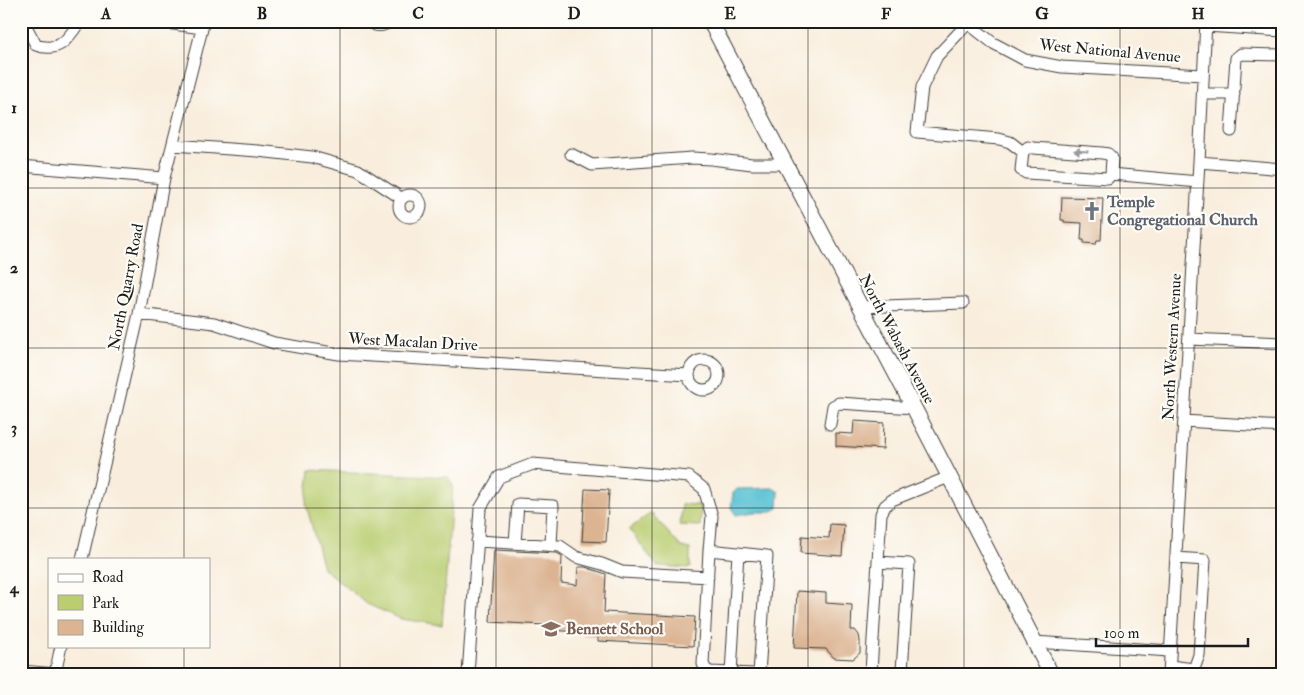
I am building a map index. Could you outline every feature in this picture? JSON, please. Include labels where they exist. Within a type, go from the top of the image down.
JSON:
[{"type":"main road","name":"North Wabash Avenue","points":[[710,21],[914,408],[1051,674]]},
{"type":"street","points":[[28,30],[36,45],[46,48],[58,46],[67,40],[80,21]]},
{"type":"street","points":[[152,21],[203,25]]},
{"type":"street","points":[[368,21],[375,26],[381,26],[391,21]]},
{"type":"street","points":[[968,22],[937,56],[922,87],[916,132],[999,139],[1010,142],[1022,152]]},
{"type":"street","name":"West National Avenue","points":[[968,22],[993,44],[1025,60],[1062,67],[1203,75]]},
{"type":"street","points":[[1206,24],[1283,31]]},
{"type":"street","name":"North Western Avenue","points":[[1169,670],[1206,24]]},
{"type":"street","name":"North Quarry Road","points":[[82,558],[139,314],[164,178],[203,25]]},
{"type":"street","points":[[1231,131],[1236,58],[1241,54],[1283,56]]},
{"type":"street","points":[[1202,94],[1234,94]]},
{"type":"street","points":[[173,145],[312,156],[358,170],[401,198]]},
{"type":"street","points":[[1028,148],[1033,148],[1108,154],[1112,158],[1111,174],[1108,178],[1026,173],[1021,170],[1022,152],[1028,148]]},
{"type":"street","points":[[571,154],[592,165],[692,158],[752,164],[785,164]]},
{"type":"street","points":[[1199,162],[1283,169]]},
{"type":"street","points":[[21,166],[164,178]]},
{"type":"street","points":[[1111,174],[1198,182]]},
{"type":"street","points":[[860,307],[963,303]]},
{"type":"street","name":"West Macalan Drive","points":[[139,314],[214,323],[274,342],[339,354],[690,375]]},
{"type":"street","points":[[1189,339],[1283,343]]},
{"type":"street","points":[[830,424],[833,406],[839,403],[914,408]]},
{"type":"street","points":[[1184,421],[1283,427]]},
{"type":"street","points":[[468,674],[480,509],[500,477],[533,464],[689,477],[704,489],[712,516],[703,664],[706,670],[711,672],[754,674]]},
{"type":"street","points":[[869,674],[872,671],[881,514],[892,500],[950,477]]},
{"type":"street","points":[[515,543],[518,504],[554,506],[551,545]]},
{"type":"street","points":[[477,541],[560,546],[576,557],[622,572],[708,577]]},
{"type":"street","points":[[709,550],[767,556],[759,674]]},
{"type":"street","points":[[731,673],[738,553]]},
{"type":"street","points":[[1169,670],[1186,671],[1194,669],[1199,655],[1205,560],[1176,558]]},
{"type":"street","points":[[878,562],[909,564],[902,670],[895,674]]},
{"type":"street","points":[[1034,642],[1170,651]]},
{"type":"street","points":[[21,671],[55,674],[61,648]]},
{"type":"green space","points":[[310,470],[448,477],[453,485],[442,625],[401,619],[367,604],[323,568],[306,504]]},
{"type":"green space","points":[[682,504],[701,505],[700,526],[680,525]]},
{"type":"green space","points":[[651,513],[681,547],[690,549],[690,568],[657,566],[629,529]]},
{"type":"water","points":[[773,488],[779,492],[778,508],[770,512],[736,515],[731,508],[733,493],[737,489]]},
{"type":"building","points":[[1062,197],[1103,198],[1101,240],[1097,240],[1096,244],[1084,243],[1084,240],[1081,240],[1082,223],[1064,222],[1064,220],[1061,220]]},
{"type":"building","points":[[854,421],[884,423],[883,449],[836,446],[836,433],[853,434]]},
{"type":"building","points":[[585,489],[609,490],[606,542],[582,541]]},
{"type":"building","points":[[830,524],[844,525],[842,556],[801,553],[802,536],[829,538]]},
{"type":"building","points":[[494,550],[557,553],[562,556],[561,583],[577,585],[578,567],[585,567],[606,574],[604,612],[695,617],[693,646],[598,641],[598,636],[583,635],[584,632],[545,630],[545,625],[490,622]]},
{"type":"building","points":[[797,591],[826,593],[826,603],[852,605],[851,630],[855,630],[859,635],[860,653],[853,659],[834,658],[826,649],[794,648]]},
{"type":"place","name":"Temple Congregational Church","points":[[1092,211]]},
{"type":"place","name":"Bennett School","points":[[551,629]]}]
